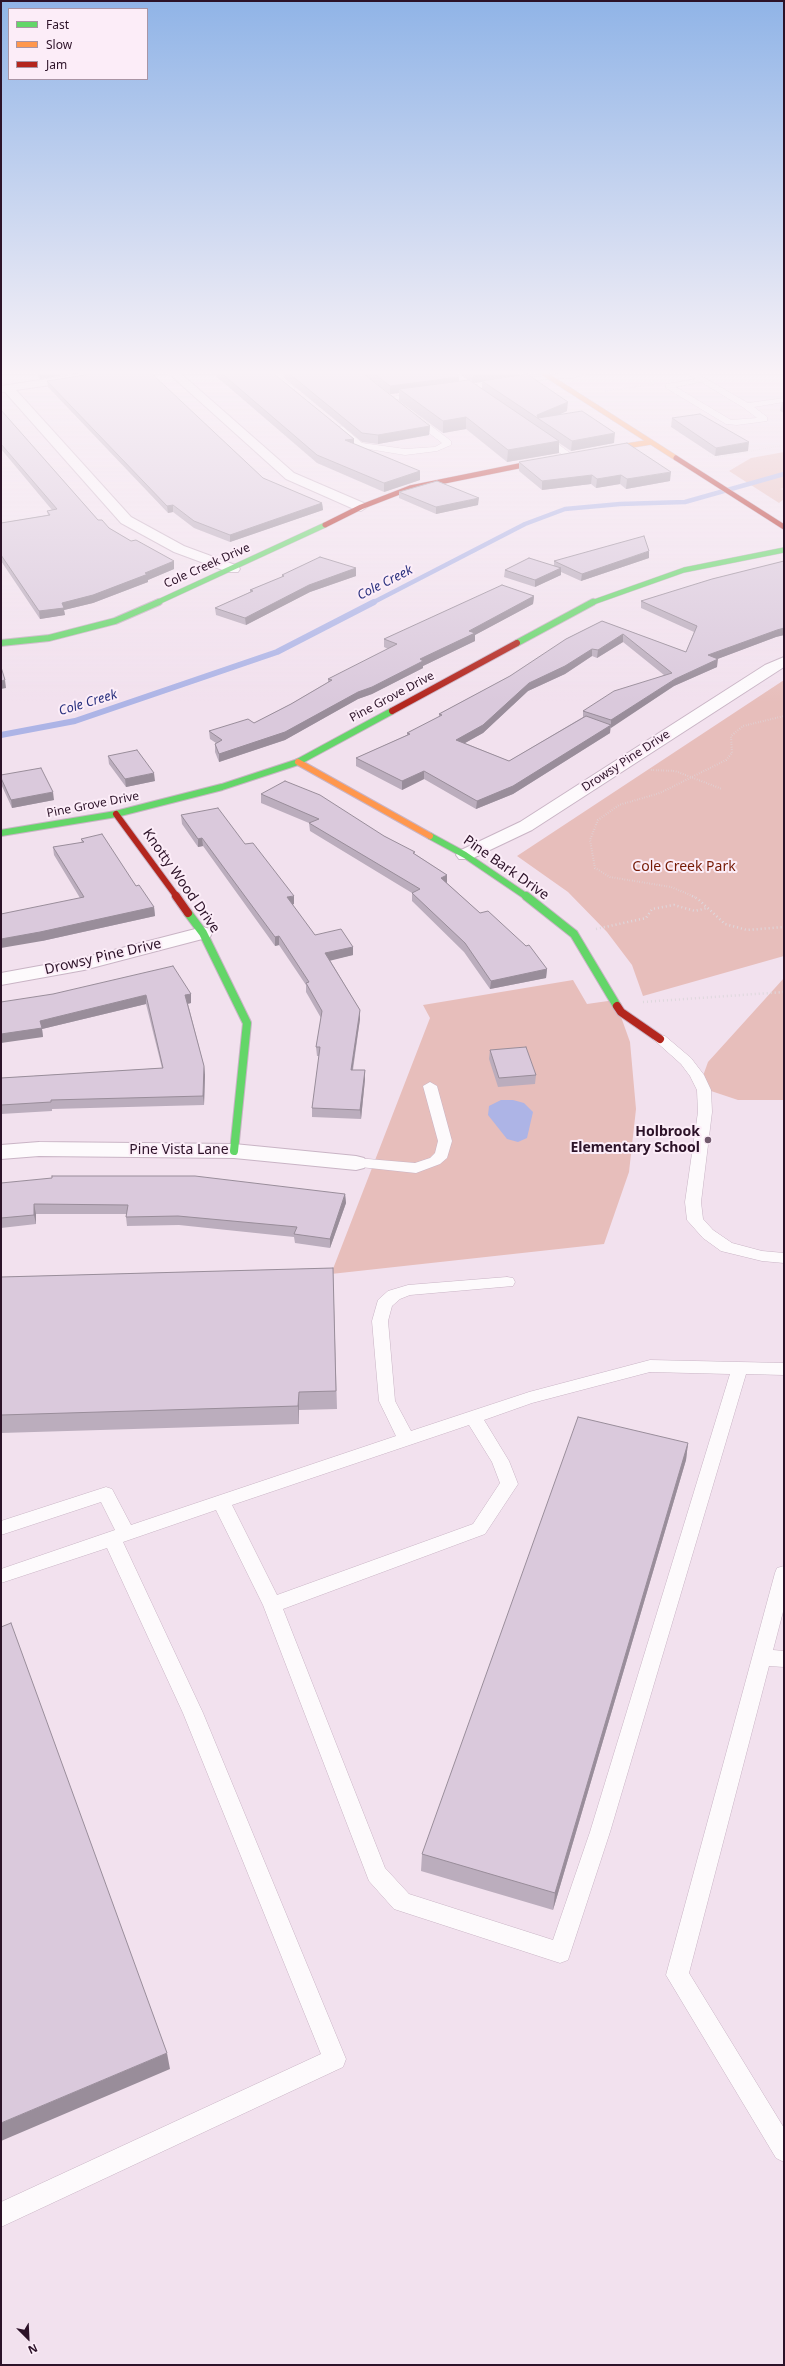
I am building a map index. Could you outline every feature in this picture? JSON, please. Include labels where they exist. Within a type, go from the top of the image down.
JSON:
[{"type":"street","points":[[90,481],[126,520],[179,549],[233,569]]},
{"type":"street","points":[[302,481],[361,507]]},
{"type":"street","name":"Cole Creek Drive","points":[[1,643],[49,638],[115,621],[233,569],[361,507],[410,488],[443,481]]},
{"type":"street","points":[[714,481],[784,527]]},
{"type":"street","name":"Pine Grove Drive","points":[[1,833],[116,814],[222,787],[298,762],[596,600],[684,570],[784,550]]},
{"type":"street","name":"Drowsy Pine Drive","points":[[465,855],[526,826],[770,668],[784,662]]},
{"type":"street","name":"Pine Bark Drive","points":[[298,762],[465,855],[516,889],[574,934],[621,1012],[660,1040]]},
{"type":"street","name":"Knotty Wood Drive","points":[[116,814],[203,933],[247,1023],[234,1151]]},
{"type":"street","name":"Drowsy Pine Drive","points":[[1,979],[84,964],[203,933]]},
{"type":"street","name":"Pine Vista Lane","points":[[1,1152],[39,1149],[234,1151],[356,1163]]},
{"type":"lane","points":[[660,1040],[686,1061],[697,1075],[704,1090],[705,1112],[693,1202],[695,1220],[708,1234],[727,1247],[762,1256],[784,1258]]},
{"type":"lane","points":[[356,1163],[416,1168],[435,1161],[442,1155],[445,1141],[430,1086]]},
{"type":"lane","points":[[407,1440],[387,1401],[380,1321],[384,1304],[394,1295],[408,1290],[507,1282]]},
{"type":"lane","points":[[1,1576],[529,1398],[650,1366],[784,1369]]},
{"type":"lane","points":[[221,1502],[272,1605],[377,1874],[402,1902],[560,1953],[600,1832],[740,1367]]},
{"type":"lane","points":[[272,1605],[480,1529],[509,1484],[500,1461],[473,1417]]},
{"type":"lane","points":[[1,1528],[106,1494],[119,1537],[335,2059],[1,2215]]},
{"type":"lane","points":[[784,1573],[677,1976],[784,2150]]},
{"type":"lane","points":[[762,1657],[784,1659]]},
{"type":"path","points":[[784,716],[743,726],[731,736],[732,753],[726,760],[660,793],[619,806],[598,820],[590,840],[596,868],[610,877],[671,887],[698,899],[725,924],[747,930],[784,927]]},
{"type":"path","points":[[648,770],[675,771],[692,776],[722,789]]},
{"type":"path","points":[[574,934],[646,918],[652,909],[674,905],[695,910],[707,908]]},
{"type":"path","points":[[609,992],[633,988],[641,1002],[784,992]]},
{"type":"green space","points":[[745,481],[784,481],[784,488],[780,489],[784,490],[784,499],[779,503]]},
{"type":"green space","name":"Cole Creek Park","points":[[784,680],[784,956],[643,996],[632,965],[607,932],[568,892],[517,856]]},
{"type":"green space","points":[[784,978],[784,1100],[738,1100],[699,1087],[708,1062]]},
{"type":"green space","points":[[573,980],[587,1004],[615,1000],[630,1042],[636,1109],[629,1172],[604,1244],[331,1274],[430,1018],[423,1005]]},
{"type":"water","points":[[501,1100],[513,1100],[524,1103],[533,1112],[527,1138],[518,1142],[507,1139],[488,1115],[489,1106]]},
{"type":"building","points":[[33,481],[64,481],[98,520],[102,520],[109,528],[131,541],[136,540],[174,561],[145,573],[148,574],[93,595],[62,603],[64,608],[39,611],[1,555],[1,523],[50,515],[47,511],[57,509]]},
{"type":"building","points":[[143,481],[271,481],[322,503],[230,535],[194,521],[173,505],[167,506]]},
{"type":"building","points":[[438,481],[479,498],[436,507],[399,492]]},
{"type":"building","points":[[644,536],[649,551],[582,574],[554,561]]},
{"type":"building","points":[[320,557],[356,568],[309,585],[245,618],[215,608],[253,591],[250,590],[284,576],[282,575]]},
{"type":"building","points":[[529,558],[561,568],[535,580],[505,570]]},
{"type":"building","points":[[784,561],[784,628],[708,655],[718,659],[675,679],[611,720],[583,711],[614,691],[672,673],[623,634],[598,650],[592,649],[565,666],[529,683],[483,725],[456,740],[509,761],[586,716],[611,725],[513,786],[477,801],[424,771],[402,781],[356,758],[410,734],[407,733],[510,676],[566,639],[602,621],[686,652],[697,626],[641,601],[712,579]]},
{"type":"building","points":[[502,585],[534,596],[469,631],[475,633],[420,659],[423,661],[372,687],[358,692],[285,732],[219,754],[215,744],[222,740],[209,731],[248,719],[254,723],[291,704],[332,680],[328,679],[397,644],[384,639]]},
{"type":"building","points":[[1,667],[5,680],[1,681]]},
{"type":"building","points":[[137,750],[154,773],[125,779],[108,756]]},
{"type":"building","points":[[41,768],[53,792],[11,800],[1,775]]},
{"type":"building","points":[[285,781],[320,795],[384,836],[415,852],[413,853],[447,875],[441,878],[480,913],[488,911],[526,946],[529,945],[547,969],[491,981],[465,943],[412,893],[420,889],[309,823],[319,819],[261,794]]},
{"type":"building","points":[[218,808],[245,844],[253,843],[294,896],[287,897],[315,935],[341,929],[353,947],[325,953],[360,1010],[351,1070],[365,1070],[360,1110],[312,1108],[320,1047],[316,1047],[322,1011],[306,983],[309,982],[279,936],[275,937],[202,838],[198,839],[181,815]]},
{"type":"building","points":[[102,834],[136,886],[139,885],[154,907],[1,939],[1,914],[84,897],[53,847],[84,842],[81,839]]},
{"type":"building","points":[[173,966],[191,994],[185,995],[204,1066],[203,1096],[51,1100],[51,1102],[1,1105],[1,1078],[163,1068],[146,995],[40,1021],[42,1028],[1,1034],[1,1002],[53,994]]},
{"type":"building","points":[[526,1047],[536,1075],[499,1078],[490,1050]]},
{"type":"building","points":[[52,1176],[195,1176],[345,1194],[330,1239],[294,1234],[297,1227],[178,1216],[126,1217],[128,1205],[34,1204],[34,1215],[1,1218],[1,1183],[52,1178]]},
{"type":"building","points":[[333,1268],[336,1391],[299,1392],[298,1406],[1,1415],[1,1277]]},
{"type":"building","points":[[578,1417],[688,1443],[555,1893],[422,1854]]},
{"type":"building","points":[[11,1623],[167,2053],[1,2123],[1,1627]]},
{"type":"waterway","name":"Cole Creek","points":[[372,603],[525,524],[565,509],[620,504],[685,502],[758,481]]},
{"type":"waterway","name":"Cole Creek","points":[[1,735],[75,721],[277,652],[374,602]]},
{"type":"traffic: fast","points":[[1,643],[49,638],[115,621],[233,569],[325,525]]},
{"type":"traffic: fast","points":[[517,643],[596,600],[684,570],[784,550]]},
{"type":"traffic: fast","points":[[1,833],[116,814],[222,787],[298,762],[392,711]]},
{"type":"traffic: fast","points":[[430,836],[465,855],[516,889],[574,934],[617,1006]]},
{"type":"traffic: fast","points":[[188,913],[203,933],[247,1023],[234,1151]]},
{"type":"traffic: slow","points":[[298,762],[430,836]]},
{"type":"traffic: jam","points":[[325,525],[361,507],[410,488],[442,481]]},
{"type":"traffic: jam","points":[[713,481],[784,527]]},
{"type":"traffic: jam","points":[[392,711],[517,643]]},
{"type":"traffic: jam","points":[[116,814],[188,913]]},
{"type":"traffic: jam","points":[[617,1006],[621,1012],[660,1039]]},
{"type":"place","name":"Holbrook Elementary School","points":[[708,1140]]}]
